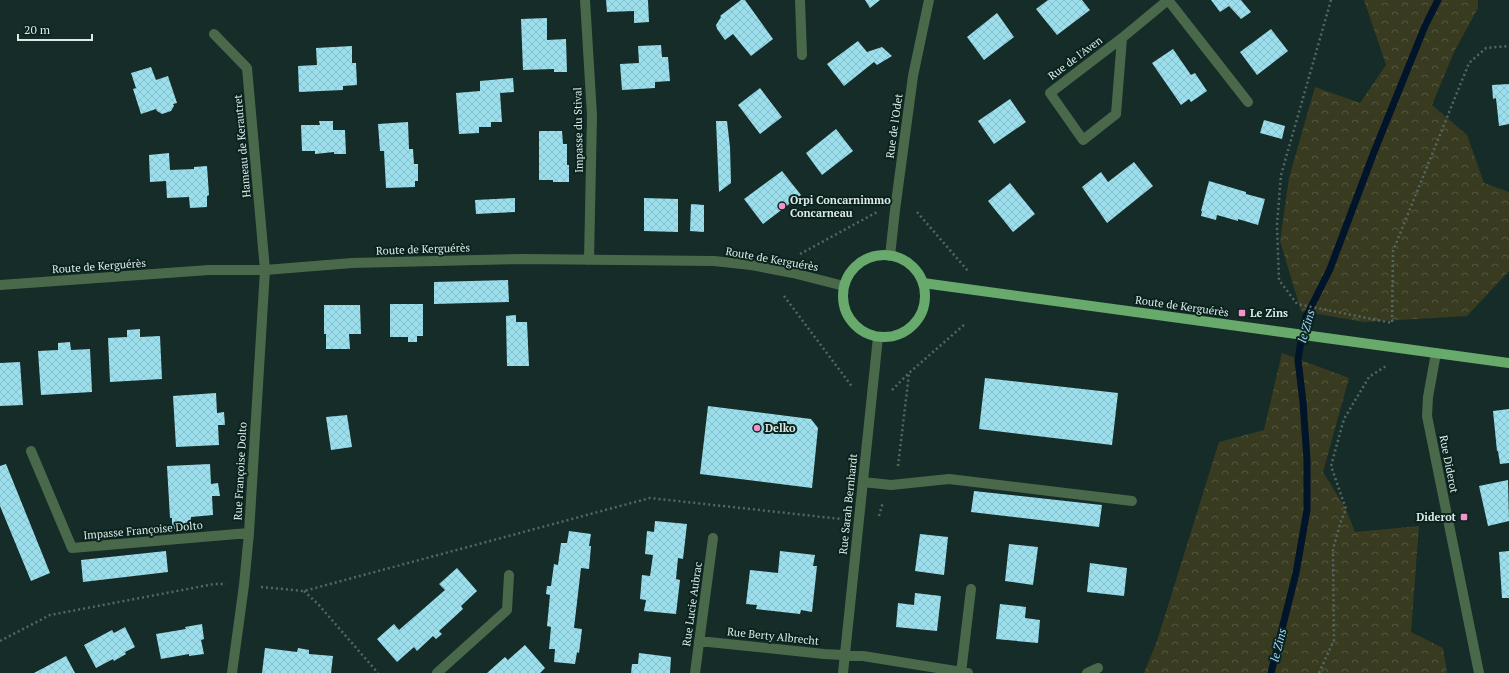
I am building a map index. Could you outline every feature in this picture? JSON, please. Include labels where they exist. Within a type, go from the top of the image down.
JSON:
[{"type":"main road","points":[[878,256],[890,256],[901,259],[918,273],[923,283],[925,297],[923,310],[916,323],[905,332],[892,337],[878,337],[865,333],[854,324],[846,313],[843,299],[844,286],[849,275],[857,266],[867,259],[878,256]]},
{"type":"main road","name":"Route de Kerguérès","points":[[923,283],[1509,363]]},
{"type":"street","name":"Impasse du Stival","points":[[585,0],[592,115],[589,260]]},
{"type":"street","points":[[800,0],[802,55]]},
{"type":"street","name":"Rue de l'Odet","points":[[890,256],[913,76],[929,0]]},
{"type":"street","name":"Rue de l'Aven","points":[[1122,38],[1116,114],[1082,140],[1050,92],[1122,38],[1168,0],[1248,102]]},
{"type":"street","name":"Hameau de Kerautret","points":[[214,34],[247,68],[265,270]]},
{"type":"street","name":"Route de Kerguérès","points":[[0,285],[209,270],[265,270],[352,263],[446,260],[589,260],[714,261],[751,265],[784,271],[844,286]]},
{"type":"street","name":"Rue Françoise Dolto","points":[[232,673],[244,585],[249,533],[265,270]]},
{"type":"street","name":"Rue Sarah Bernhardt","points":[[843,673],[878,337]]},
{"type":"street","name":"Rue Diderot","points":[[1436,353],[1428,397],[1427,416],[1479,673]]},
{"type":"street","name":"Impasse Françoise Dolto","points":[[31,451],[72,548],[249,533]]},
{"type":"street","points":[[863,482],[892,485],[949,480],[1132,501]]},
{"type":"street","name":"Rue Lucie Aubrac","points":[[695,673],[713,538]]},
{"type":"street","points":[[437,673],[507,610],[510,575]]},
{"type":"street","points":[[963,673],[971,589]]},
{"type":"street","name":"Rue Berty Albrecht","points":[[699,641],[844,656],[863,656],[963,673]]},
{"type":"street","points":[[1087,673],[1098,668]]},
{"type":"path","points":[[1331,0],[1281,175],[1277,225],[1279,280],[1297,304],[1392,323],[1393,251],[1469,63],[1486,48],[1509,46]]},
{"type":"path","points":[[800,254],[878,211]]},
{"type":"path","points":[[917,212],[971,275]]},
{"type":"path","points":[[784,296],[854,387]]},
{"type":"path","points":[[892,390],[909,373],[965,324]]},
{"type":"path","points":[[1319,673],[1334,640],[1333,549],[1346,509],[1331,466],[1344,419],[1369,377],[1386,366]]},
{"type":"path","points":[[897,470],[909,373]]},
{"type":"path","points":[[0,641],[50,615],[214,584],[244,585],[304,591],[650,498],[840,519]]},
{"type":"path","points":[[304,591],[318,604],[378,673]]},
{"type":"green space","points":[[1364,0],[1478,0],[1478,8],[1454,52],[1432,105],[1467,135],[1484,183],[1509,192],[1509,271],[1467,316],[1364,322],[1301,311],[1280,241],[1289,178],[1315,87],[1360,103],[1386,65]]},
{"type":"green space","points":[[1282,353],[1349,378],[1323,472],[1346,509],[1355,532],[1419,526],[1411,632],[1443,648],[1447,673],[1144,673],[1157,641],[1219,442],[1264,430]]},
{"type":"building","points":[[606,0],[648,0],[649,22],[634,23],[634,11],[607,12]]},
{"type":"building","points":[[741,0],[745,0],[773,39],[751,56],[733,34],[725,40],[717,29],[716,25],[721,17],[720,16]]},
{"type":"building","points":[[865,0],[880,0],[870,8]]},
{"type":"building","points":[[1048,0],[1082,0],[1090,10],[1057,35],[1036,9]]},
{"type":"building","points":[[1211,0],[1241,0],[1251,12],[1241,19],[1229,6],[1220,12]]},
{"type":"building","points":[[997,13],[1014,37],[984,60],[967,37]]},
{"type":"building","points":[[547,18],[547,40],[566,39],[567,72],[554,72],[554,69],[523,70],[521,19]]},
{"type":"building","points":[[1271,29],[1288,51],[1257,75],[1240,52]]},
{"type":"building","points":[[858,41],[867,52],[882,47],[892,56],[877,65],[874,62],[844,86],[827,64]]},
{"type":"building","points":[[661,45],[662,57],[668,57],[670,81],[655,82],[655,88],[622,90],[620,64],[639,63],[638,46]]},
{"type":"building","points":[[352,46],[352,63],[356,63],[357,85],[343,86],[343,90],[299,92],[298,66],[317,65],[316,48]]},
{"type":"building","points":[[1173,49],[1191,75],[1195,73],[1207,91],[1191,102],[1189,99],[1181,105],[1152,63]]},
{"type":"building","points":[[151,67],[156,80],[168,76],[177,103],[173,104],[174,106],[171,111],[162,114],[156,109],[141,114],[133,89],[136,88],[131,73]]},
{"type":"building","points":[[513,78],[514,92],[500,93],[502,122],[491,122],[491,127],[479,127],[479,133],[459,134],[456,93],[480,91],[480,81]]},
{"type":"building","points":[[1509,84],[1509,124],[1499,126],[1496,98],[1493,99],[1492,85]]},
{"type":"building","points":[[760,88],[782,117],[760,134],[738,105]]},
{"type":"building","points":[[1010,99],[1026,122],[994,144],[978,121]]},
{"type":"building","points":[[1264,120],[1285,126],[1282,139],[1260,133]]},
{"type":"building","points":[[319,121],[333,121],[333,130],[345,130],[346,154],[334,154],[334,152],[315,154],[315,151],[302,151],[301,125],[320,125]]},
{"type":"building","points":[[716,121],[727,121],[730,147],[731,183],[719,192]]},
{"type":"building","points":[[408,122],[409,149],[413,149],[414,164],[418,164],[418,181],[415,181],[415,187],[386,188],[384,151],[380,151],[378,124]]},
{"type":"building","points":[[836,129],[853,151],[822,175],[806,153]]},
{"type":"building","points":[[539,131],[562,131],[563,144],[567,144],[569,182],[539,180]]},
{"type":"building","points":[[169,153],[170,170],[194,169],[194,167],[207,166],[209,195],[207,196],[207,207],[190,208],[189,197],[167,198],[166,181],[150,182],[149,155]]},
{"type":"building","points":[[1134,162],[1153,186],[1107,223],[1082,187],[1101,172],[1108,182]]},
{"type":"building","points":[[782,171],[801,195],[763,224],[744,199]]},
{"type":"building","points":[[1209,181],[1265,199],[1258,225],[1217,215],[1216,220],[1201,216]]},
{"type":"building","points":[[1010,183],[1035,214],[1013,232],[988,201]]},
{"type":"building","points":[[515,198],[515,212],[476,214],[475,200]]},
{"type":"building","points":[[644,198],[678,199],[678,232],[644,231]]},
{"type":"building","points":[[691,204],[704,205],[704,232],[690,231]]},
{"type":"building","points":[[508,280],[509,302],[434,304],[434,282]]},
{"type":"building","points":[[390,304],[423,304],[423,336],[417,336],[417,342],[408,342],[408,337],[390,337]]},
{"type":"building","points":[[324,305],[360,305],[361,334],[349,334],[350,349],[326,349],[326,334],[324,334]]},
{"type":"building","points":[[516,315],[516,322],[527,322],[529,366],[507,366],[506,316]]},
{"type":"building","points":[[140,329],[140,337],[160,336],[162,379],[110,382],[108,338],[127,337],[127,330]]},
{"type":"building","points":[[70,342],[71,350],[90,349],[92,392],[41,395],[38,351],[58,350],[58,343]]},
{"type":"building","points":[[20,362],[23,405],[0,406],[0,363]]},
{"type":"building","points":[[985,378],[1118,393],[1112,445],[979,429]]},
{"type":"building","points":[[216,393],[217,413],[224,412],[225,425],[218,425],[219,445],[176,447],[173,396]]},
{"type":"building","points":[[708,406],[811,419],[818,428],[812,488],[700,474]]},
{"type":"building","points":[[1509,409],[1509,463],[1500,464],[1497,451],[1493,411]]},
{"type":"building","points":[[347,415],[352,447],[331,450],[326,417]]},
{"type":"building","points":[[6,464],[50,573],[31,581],[0,506],[0,466]]},
{"type":"building","points":[[210,464],[211,484],[218,483],[220,496],[212,496],[213,515],[191,517],[191,528],[172,529],[167,466]]},
{"type":"building","points":[[1508,480],[1509,521],[1488,526],[1479,486]]},
{"type":"building","points":[[974,491],[1102,505],[1099,527],[971,512]]},
{"type":"building","points":[[655,521],[687,524],[683,559],[678,558],[676,579],[680,580],[676,614],[644,611],[646,600],[640,599],[642,575],[650,576],[653,555],[645,554],[647,531],[654,532]]},
{"type":"building","points":[[569,531],[591,534],[589,546],[591,546],[589,569],[581,568],[574,628],[582,629],[579,653],[577,652],[575,664],[554,662],[555,649],[549,649],[551,627],[547,626],[550,595],[546,594],[547,586],[551,586],[554,564],[558,565],[561,543],[567,543]]},
{"type":"building","points":[[920,534],[948,537],[944,575],[915,571]]},
{"type":"building","points":[[1009,544],[1038,547],[1033,585],[1005,581]]},
{"type":"building","points":[[166,551],[168,572],[83,582],[81,560]]},
{"type":"building","points":[[780,551],[815,555],[813,566],[817,566],[812,612],[801,610],[800,614],[756,609],[757,605],[746,604],[750,570],[778,573]]},
{"type":"building","points":[[1509,551],[1509,598],[1502,598],[1499,552]]},
{"type":"building","points":[[1090,563],[1127,568],[1124,596],[1087,592]]},
{"type":"building","points":[[457,568],[477,591],[461,606],[463,609],[439,631],[442,634],[436,639],[433,636],[417,651],[414,647],[397,662],[377,639],[394,624],[399,630],[445,590],[439,584]]},
{"type":"building","points":[[915,593],[941,596],[937,631],[896,627],[898,603],[914,605]]},
{"type":"building","points":[[1000,604],[1026,607],[1025,618],[1040,620],[1038,643],[996,639]]},
{"type":"building","points":[[202,624],[204,639],[201,640],[204,654],[189,656],[189,654],[161,659],[156,634],[186,629],[185,627]]},
{"type":"building","points":[[125,627],[135,647],[125,652],[126,654],[114,661],[113,659],[96,668],[84,645],[112,630],[114,633]]},
{"type":"building","points":[[525,645],[545,668],[540,673],[487,673],[505,657],[508,660]]},
{"type":"building","points":[[265,648],[297,652],[298,648],[309,650],[309,654],[333,656],[331,673],[262,673]]},
{"type":"building","points":[[639,653],[671,657],[670,673],[631,673],[632,664],[638,664]]},
{"type":"building","points":[[66,656],[75,673],[34,673]]},
{"type":"waterway","name":"le Zins","points":[[1271,673],[1296,573],[1307,510],[1307,460],[1303,402],[1298,360],[1306,317],[1330,269],[1374,152],[1425,26],[1438,0]]},
{"type":"place","name":"Orpi Concarnimmo Concarneau","points":[[782,206]]},
{"type":"place","name":"Le Zins","points":[[1242,313]]},
{"type":"place","name":"Delko","points":[[757,428]]},
{"type":"place","name":"Diderot","points":[[1464,517]]}]
